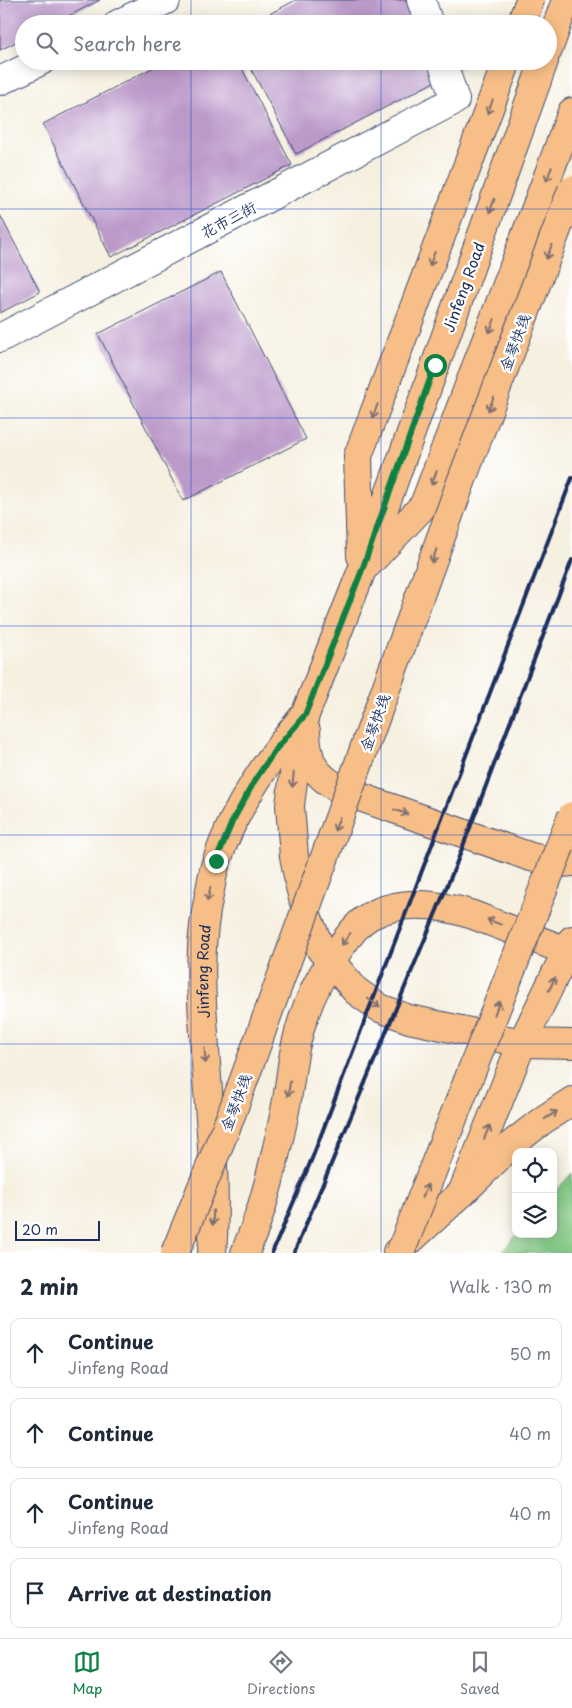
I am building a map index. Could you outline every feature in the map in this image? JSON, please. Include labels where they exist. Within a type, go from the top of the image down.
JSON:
[{"type":"main road","points":[[525,15],[530,0]]},
{"type":"main road","points":[[557,25],[566,0]]},
{"type":"main road","points":[[362,570],[358,456],[504,70]]},
{"type":"main road","name":"Jinfeng Road","points":[[212,1253],[213,1144],[201,996],[201,949],[203,926],[216,861],[232,822],[255,780],[276,749],[305,715],[362,570],[541,70]]},
{"type":"main road","points":[[362,570],[424,505],[572,112]]},
{"type":"main road","name":"金琴快线","points":[[175,1253],[230,1118],[461,482],[572,190]]},
{"type":"main road","points":[[305,715],[306,742],[310,759],[318,774],[343,791],[531,857],[561,863],[572,862]]},
{"type":"main road","points":[[305,715],[293,779],[290,806],[291,833],[298,879],[308,918],[315,938],[330,961],[356,991],[380,1008],[409,1019],[522,1043],[572,1044]]},
{"type":"main road","points":[[400,1253],[572,816]]},
{"type":"main road","points":[[245,1253],[254,1233],[275,1157],[296,1044],[309,1003],[330,961],[356,926],[372,914],[391,907],[415,905],[460,910],[570,949],[522,1043],[462,1193]]},
{"type":"main road","points":[[396,1253],[511,1145],[543,1120],[572,1101]]},
{"type":"lane","points":[[136,15],[166,0]]},
{"type":"lane","points":[[421,0],[426,15]]},
{"type":"lane","points":[[0,82],[23,70]]},
{"type":"lane","name":"花市三街","points":[[0,338],[456,100],[445,70]]},
{"type":"green space","points":[[572,1173],[572,1253],[501,1253],[514,1238],[557,1238],[557,1190]]},
{"type":"building","points":[[0,0],[100,0],[71,15],[15,15],[15,42],[0,50]]},
{"type":"building","points":[[296,0],[428,0],[436,15],[267,15]]},
{"type":"building","points":[[148,70],[243,70],[292,165],[111,257],[43,124]]},
{"type":"building","points":[[252,70],[457,70],[296,154]]},
{"type":"building","points":[[0,215],[40,292],[0,313]]},
{"type":"building","points":[[221,272],[306,439],[183,501],[98,334]]},
{"type":"railway","points":[[272,1253],[313,1156],[572,478]]},
{"type":"railway","points":[[294,1253],[455,867],[572,560]]},
{"type":"route","points":[[216,861],[232,822],[255,780],[276,749],[305,715],[362,570],[435,365]]}]
